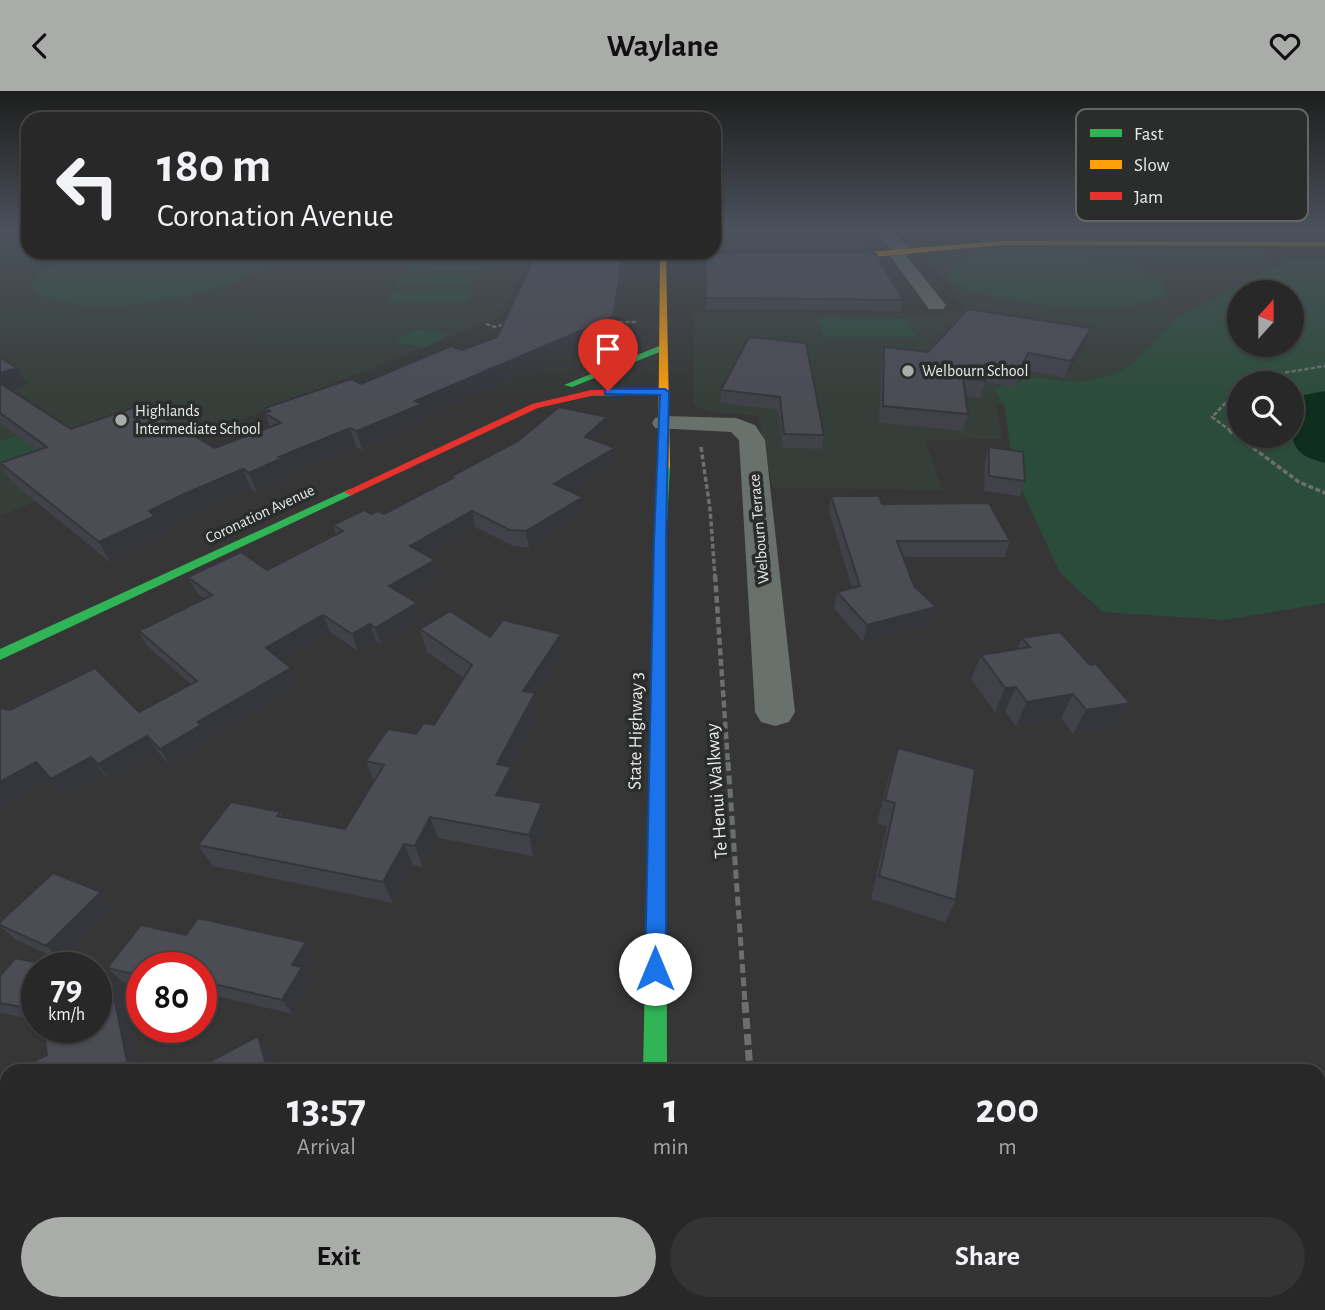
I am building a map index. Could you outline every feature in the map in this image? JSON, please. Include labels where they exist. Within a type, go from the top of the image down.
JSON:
[{"type":"main road","points":[[662,286],[665,384]]},
{"type":"main road","name":"Coronation Avenue","points":[[535,406],[544,396],[664,347]]},
{"type":"main road","name":"Coronation Avenue","points":[[590,376],[641,376],[665,384]]},
{"type":"main road","name":"Coronation Avenue","points":[[0,655],[535,406],[591,393],[665,384]]},
{"type":"main road","name":"State Highway 3","points":[[655,1064],[660,541],[665,384]]},
{"type":"street","points":[[922,286],[936,305]]},
{"type":"street","name":"Welbourn Terrace","points":[[664,423],[736,425],[746,430],[752,440],[775,712]]},
{"type":"path","points":[[633,331],[634,311]]},
{"type":"path","points":[[604,322],[664,321]]},
{"type":"path","points":[[486,324],[495,327],[513,322]]},
{"type":"path","points":[[1295,371],[1325,366]]},
{"type":"path","points":[[1227,402],[1212,417],[1227,428]]},
{"type":"path","name":"Te Henui Walkway","points":[[701,444],[709,509],[749,1064]]},
{"type":"path","points":[[1253,448],[1299,482],[1325,493]]},
{"type":"shaded area","name":"Highlands Intermediate School","points":[[0,286],[516,286],[498,318],[0,516]]},
{"type":"shaded area","name":"Welbourn School","points":[[948,286],[1227,286],[1227,316],[1086,391],[997,405],[1002,439],[925,440],[943,490],[773,488],[758,416],[710,412],[693,405],[693,313],[944,314],[966,310]]},
{"type":"green space","points":[[223,286],[191,295],[113,306],[78,305],[49,299],[32,287]]},
{"type":"green space","points":[[396,286],[472,286],[472,286]]},
{"type":"green space","points":[[1163,286],[1167,291],[1154,300],[1096,307],[1022,302],[962,287]]},
{"type":"green space","points":[[1304,286],[1325,286],[1325,603],[1224,620],[1103,612],[1060,573],[1014,473],[1005,408],[994,388],[1031,378],[1079,382],[1112,375],[1133,364],[1176,318],[1227,292],[1227,357],[1304,357]]},
{"type":"green space","points":[[472,289],[467,302],[387,303],[394,290]]},
{"type":"green space","points":[[817,317],[906,318],[917,337],[824,337]]},
{"type":"green space","points":[[418,329],[448,334],[426,348],[399,343],[397,340]]},
{"type":"green space","points":[[38,428],[62,442],[0,465],[0,441]]},
{"type":"building","points":[[521,286],[618,286],[613,317],[415,401],[422,404],[357,431],[350,428],[279,457],[282,458],[249,473],[243,469],[182,495],[149,511],[155,516],[99,542],[0,463],[47,447],[0,413],[0,383],[71,429],[141,405],[215,448],[281,423],[265,413],[270,411],[265,408],[351,379],[361,384],[451,346],[462,350],[497,337]]},
{"type":"building","points":[[706,286],[895,286],[903,300],[706,298]]},
{"type":"building","points":[[968,309],[1091,328],[1071,361],[1028,353],[1020,371],[985,364],[986,381],[963,378],[968,414],[883,406],[884,347],[928,352]]},
{"type":"building","points":[[749,337],[806,343],[824,435],[784,434],[780,397],[721,390]]},
{"type":"building","points":[[0,357],[17,368],[0,373]]},
{"type":"building","points":[[559,407],[607,417],[585,437],[615,448],[554,484],[583,497],[526,531],[510,530],[472,511],[410,546],[435,560],[389,586],[417,603],[375,628],[370,624],[352,634],[323,615],[266,648],[291,668],[198,722],[201,725],[160,749],[147,736],[98,764],[91,757],[51,779],[36,762],[0,782],[0,708],[10,710],[95,668],[139,712],[197,681],[137,629],[143,629],[212,595],[188,577],[241,552],[267,570],[343,531],[333,525],[364,510],[371,514],[378,511],[384,514],[453,478],[450,477],[518,441]]},
{"type":"building","points":[[989,447],[1023,452],[1025,481],[989,476]]},
{"type":"building","points":[[831,496],[879,496],[882,504],[989,503],[1010,541],[897,541],[914,586],[936,607],[867,625],[837,592],[860,586]]},
{"type":"building","points":[[450,611],[490,637],[503,620],[561,634],[523,691],[535,693],[497,764],[511,767],[496,795],[542,803],[529,835],[430,817],[415,846],[404,844],[383,882],[198,845],[231,802],[280,812],[277,816],[345,829],[384,765],[366,761],[388,729],[416,734],[424,723],[434,725],[472,665],[420,629]]},
{"type":"building","points":[[1060,632],[1090,665],[1096,664],[1130,703],[1086,710],[1073,694],[1027,702],[1016,687],[1005,688],[981,655],[1030,647],[1022,638]]},
{"type":"building","points":[[898,748],[975,769],[956,900],[879,876],[895,803],[885,800]]},
{"type":"building","points":[[53,873],[101,892],[46,946],[0,925],[0,922]]},
{"type":"building","points":[[198,918],[306,942],[292,965],[302,967],[282,1000],[217,985],[217,952],[126,952],[126,972],[112,969],[112,962],[141,925],[186,935]]},
{"type":"building","points":[[15,958],[21,959],[21,1007],[0,1003],[0,976]]},
{"type":"building","points":[[112,987],[128,1064],[29,1064],[47,1055],[45,1043],[112,1043]]},
{"type":"building","points":[[258,1036],[266,1064],[205,1064]]},
{"type":"waterway","points":[[1325,403],[1318,404],[1302,419],[1316,445],[1325,450]]},
{"type":"traffic: fast","points":[[569,385],[664,347]]},
{"type":"traffic: fast","points":[[655,1064],[660,541],[664,467]]},
{"type":"traffic: fast","points":[[0,655],[350,492]]},
{"type":"traffic: slow","points":[[663,286],[664,467]]},
{"type":"traffic: jam","points":[[350,492],[535,406],[591,393],[665,392]]},
{"type":"place","name":"Welbourn School","points":[[908,371]]},
{"type":"place","name":"Highlands Intermediate School","points":[[121,420]]},
{"type":"route","points":[[608,391],[665,392],[660,541],[655,969]]}]
